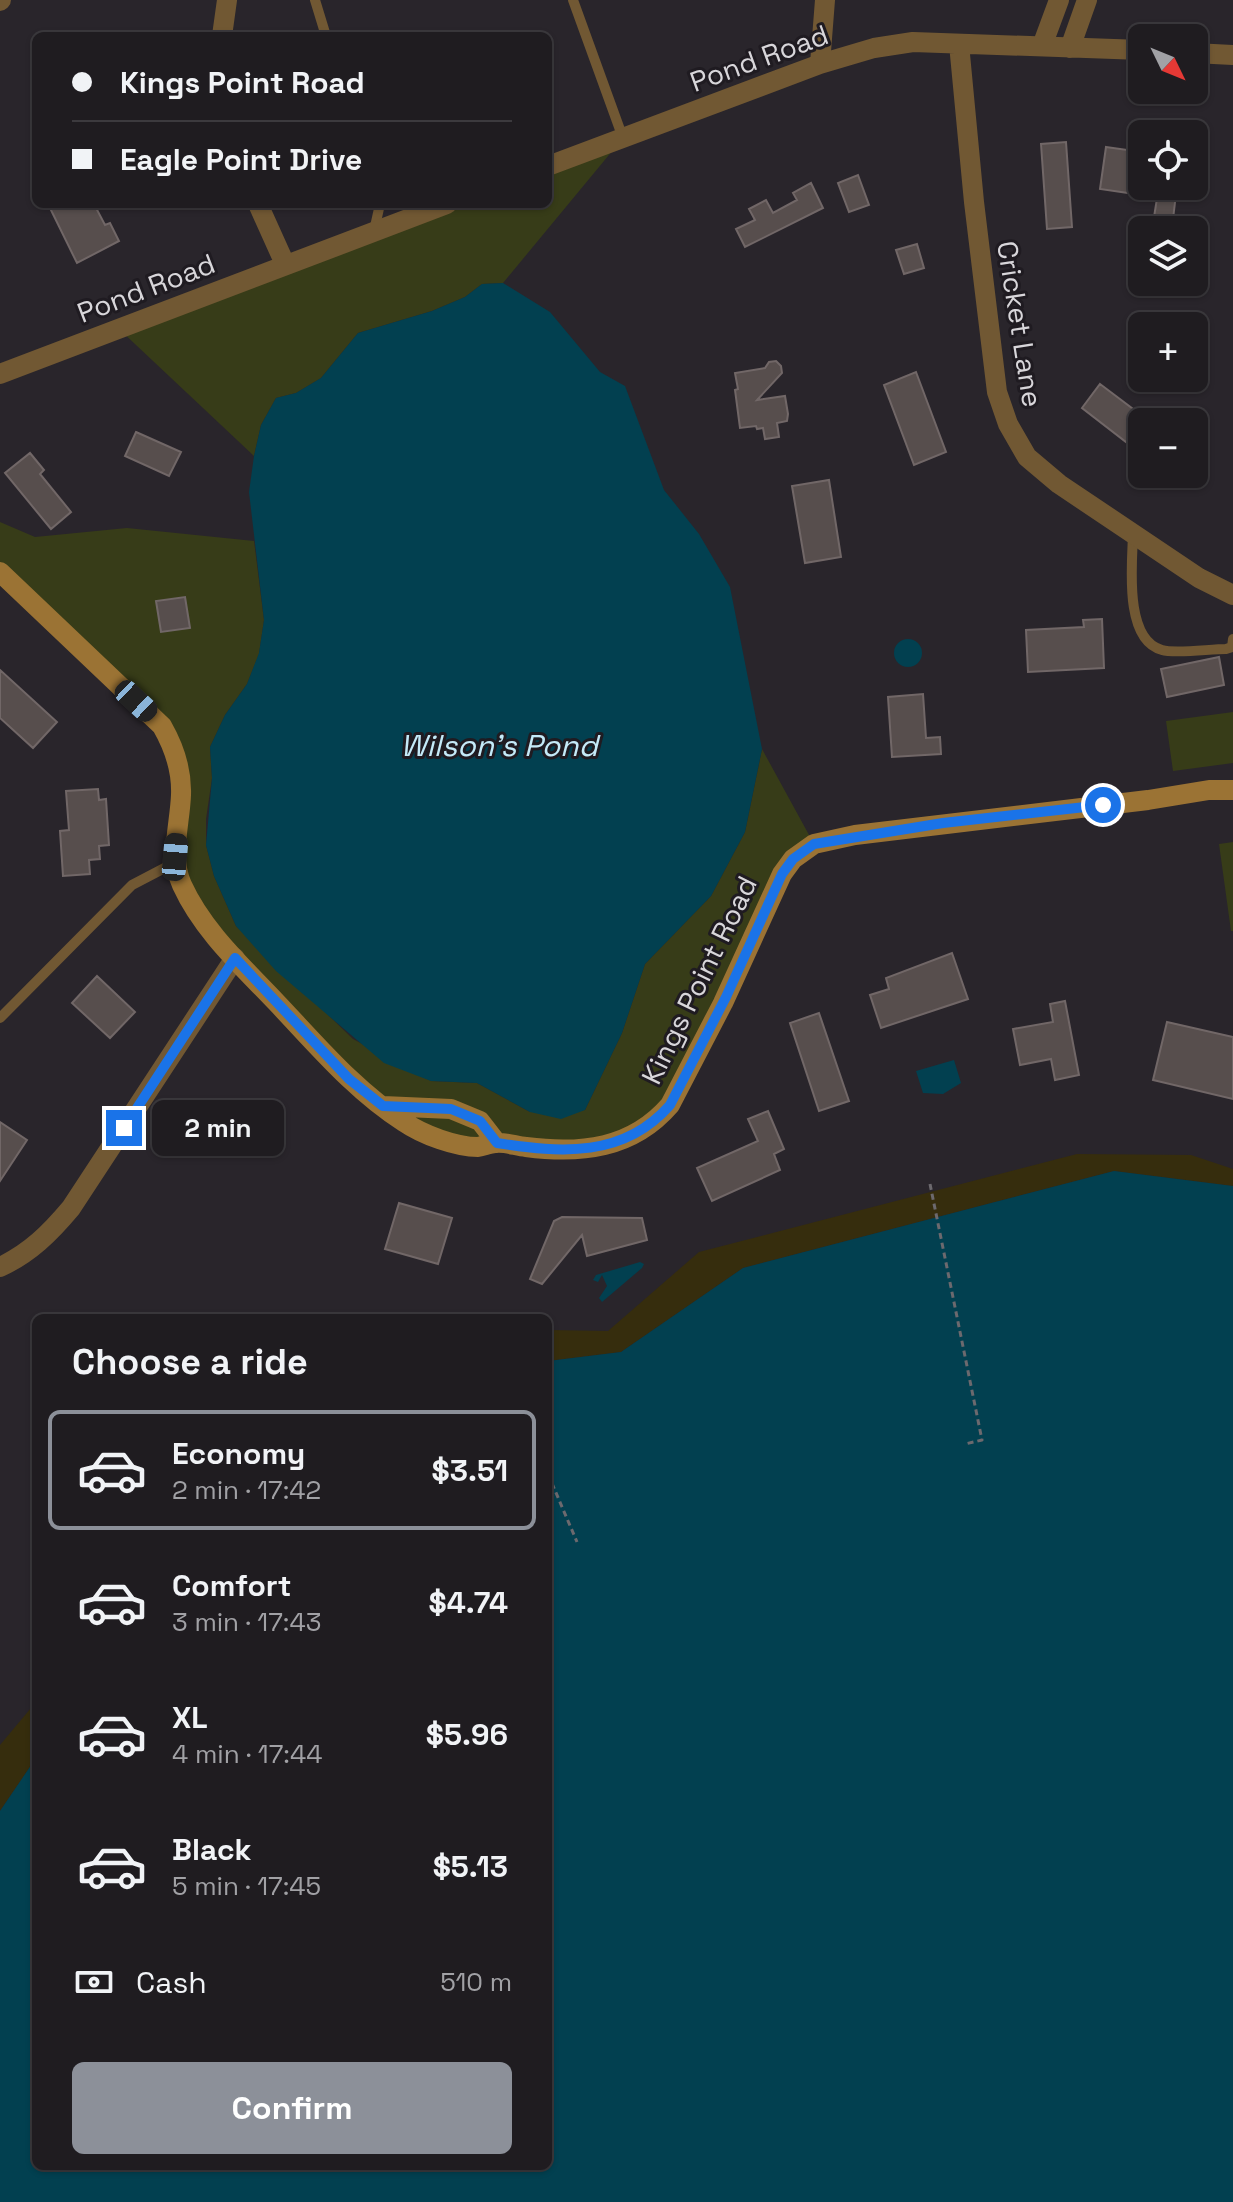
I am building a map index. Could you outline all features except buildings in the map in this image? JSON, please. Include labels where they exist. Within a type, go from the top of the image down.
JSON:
[{"type":"main road","name":"Kings Point Road","points":[[0,572],[162,726],[180,770],[176,862],[180,882],[201,920],[349,1079],[405,1123],[443,1139],[478,1147],[497,1143],[529,1148],[596,1148],[615,1144],[658,1119],[670,1105],[723,1003],[782,874],[793,859],[814,844],[943,823],[1148,800],[1209,790],[1233,790]]},
{"type":"main road","points":[[383,1106],[451,1109],[480,1121],[497,1143]]},
{"type":"street","points":[[223,32],[227,0]]},
{"type":"street","points":[[820,64],[825,0]]},
{"type":"street","points":[[1042,46],[1059,0]]},
{"type":"street","points":[[1070,48],[1087,0]]},
{"type":"street","name":"Pond Road","points":[[552,165],[820,64],[874,48],[913,42],[1128,50]]},
{"type":"street","name":"Cricket Lane","points":[[959,44],[997,392],[1006,420],[1027,457],[1059,484],[1199,578],[1233,595]]},
{"type":"street","points":[[1208,54],[1233,55]]},
{"type":"street","points":[[260,208],[285,264]]},
{"type":"street","name":"Pond Road","points":[[0,374],[436,208]]},
{"type":"street","points":[[0,1267],[19,1258],[44,1239],[71,1208],[235,958]]},
{"type":"lane","points":[[315,0],[325,32]]},
{"type":"lane","points":[[573,0],[623,138]]},
{"type":"lane","points":[[374,231],[379,208]]},
{"type":"lane","points":[[1133,533],[1132,604],[1147,641],[1163,650],[1226,649],[1232,647],[1233,639]]},
{"type":"lane","points":[[0,1018],[132,885],[176,862]]},
{"type":"path","points":[[930,1184],[982,1440],[965,1444]]},
{"type":"path","points":[[552,1483],[577,1542]]},
{"type":"green space","points":[[623,138],[503,283],[482,284],[465,297],[432,311],[358,333],[321,378],[296,393],[276,398],[261,425],[254,456],[119,329],[437,208],[552,208],[552,165]]},
{"type":"green space","points":[[0,522],[35,537],[127,528],[254,541],[264,620],[259,654],[247,684],[225,715],[210,747],[212,778],[206,819],[206,845],[214,876],[236,926],[353,1039],[431,1081],[477,1083],[530,1112],[585,1110],[622,1033],[645,964],[711,896],[745,832],[762,749],[814,844],[793,859],[670,1105],[615,1144],[443,1139],[349,1079],[180,882],[171,742],[0,572]]},
{"type":"green space","points":[[1233,712],[1233,763],[1173,771],[1166,721]]},
{"type":"green space","points":[[1233,842],[1233,931],[1231,931],[1219,844]]},
{"type":"sand","points":[[1077,1154],[1191,1155],[1233,1169],[1233,1186],[1114,1171],[743,1268],[621,1352],[552,1361],[552,1330],[608,1331],[699,1252]]},
{"type":"sand","points":[[32,1707],[32,1764],[0,1811],[0,1745]]},
{"type":"water","name":"Wilson's Pond","points":[[503,283],[550,312],[600,372],[625,386],[664,490],[699,534],[730,587],[762,749],[745,832],[711,896],[645,964],[622,1033],[585,1110],[561,1119],[530,1112],[477,1083],[431,1081],[384,1063],[276,971],[236,926],[214,876],[206,845],[212,778],[210,747],[225,715],[247,684],[259,653],[264,620],[249,492],[261,425],[276,398],[296,393],[321,378],[358,333],[432,311],[465,297],[482,284]]},
{"type":"water","points":[[908,639],[918,643],[922,653],[918,663],[908,667],[898,663],[894,653],[898,643]]},
{"type":"water","points":[[954,1060],[961,1083],[943,1094],[923,1093],[916,1071]]},
{"type":"water","points":[[1114,1171],[1233,1186],[1233,2202],[0,2202],[0,1811],[32,1764],[32,2170],[552,2170],[552,1361],[621,1352],[743,1268]]},
{"type":"water","points":[[640,1262],[644,1264],[642,1268],[602,1302],[599,1298],[607,1286],[602,1275],[598,1282],[593,1280],[596,1275]]},
{"type":"route","points":[[124,1128],[235,958],[349,1079],[383,1106],[451,1109],[480,1121],[497,1143],[529,1148],[596,1148],[615,1144],[658,1119],[670,1105],[726,997],[782,874],[793,859],[814,844],[943,823],[1103,805]]}]
